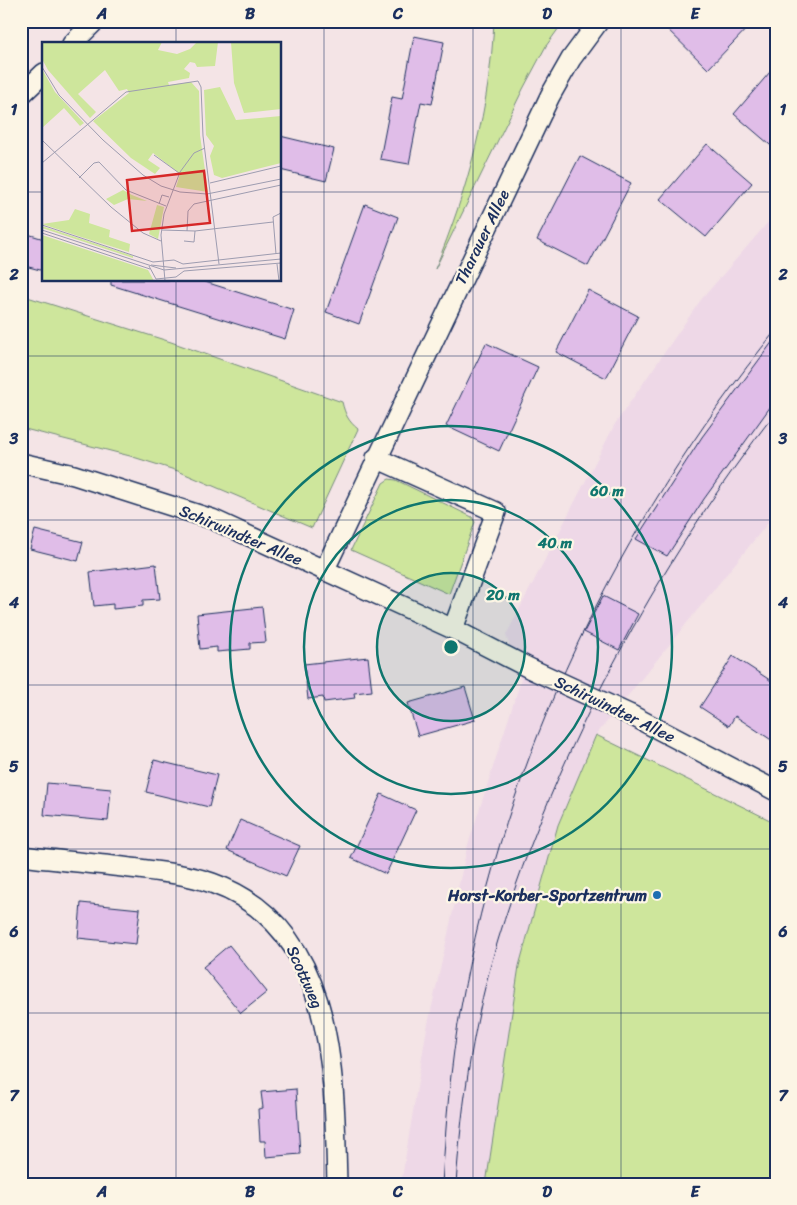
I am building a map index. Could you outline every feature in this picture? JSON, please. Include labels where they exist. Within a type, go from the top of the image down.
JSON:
[{"type":"street","points":[[74,42],[95,21]]},
{"type":"street","name":"Tharauer Allee","points":[[324,571],[376,458],[550,96],[571,59],[599,21]]},
{"type":"street","points":[[21,95],[42,75]]},
{"type":"street","points":[[376,458],[496,512],[453,629]]},
{"type":"street","name":"Schirwindter Allee","points":[[21,463],[74,475],[212,519],[453,629],[531,669],[631,715],[776,791]]},
{"type":"street","name":"Scottweg","points":[[21,856],[177,873],[214,884],[262,912],[283,931],[298,955],[315,991],[328,1034],[335,1100],[337,1184]]},
{"type":"shaded area","points":[[776,213],[776,513],[596,735],[558,825],[519,966],[486,1184],[401,1184],[426,1033],[467,848],[521,680],[506,635],[615,424],[700,301]]},
{"type":"green space","points":[[494,21],[564,21],[546,46],[523,89],[435,269],[458,209],[475,148],[488,85]]},
{"type":"green space","points":[[21,295],[171,342],[342,402],[347,417],[358,429],[312,528],[178,471],[130,456],[21,428]]},
{"type":"green space","points":[[389,479],[396,480],[472,517],[475,522],[449,594],[351,550],[383,483]]},
{"type":"green space","name":"Horst-Korber-Sportzentrum","points":[[596,735],[776,823],[776,1184],[486,1184],[519,966],[558,825]]},
{"type":"building","points":[[659,21],[754,21],[708,69]]},
{"type":"building","points":[[414,36],[444,42],[432,104],[421,102],[409,164],[380,159],[392,97],[402,99]]},
{"type":"building","points":[[776,65],[776,150],[734,114]]},
{"type":"building","points":[[281,136],[334,149],[326,181],[281,170]]},
{"type":"building","points":[[707,144],[752,183],[706,237],[660,199]]},
{"type":"building","points":[[580,156],[631,183],[588,266],[537,240]]},
{"type":"building","points":[[365,204],[398,217],[359,324],[326,312]]},
{"type":"building","points":[[21,232],[42,238],[42,270],[21,265]]},
{"type":"building","points":[[111,281],[202,281],[294,310],[285,339],[111,285]]},
{"type":"building","points":[[588,290],[638,316],[606,378],[556,352]]},
{"type":"building","points":[[776,337],[776,399],[704,499],[667,556],[636,539],[702,437]]},
{"type":"building","points":[[486,343],[538,367],[499,451],[446,426]]},
{"type":"building","points":[[35,530],[83,542],[78,561],[30,549]]},
{"type":"building","points":[[156,564],[160,599],[143,600],[143,606],[113,609],[113,604],[94,606],[90,572]]},
{"type":"building","points":[[603,596],[638,614],[619,650],[584,632]]},
{"type":"building","points":[[262,607],[266,642],[250,643],[250,649],[217,652],[217,647],[200,649],[197,614]]},
{"type":"building","points":[[733,656],[776,684],[776,743],[735,716],[729,726],[700,707]]},
{"type":"building","points":[[368,657],[372,691],[354,693],[355,698],[324,702],[323,697],[308,699],[304,664]]},
{"type":"building","points":[[465,687],[475,720],[418,736],[408,703]]},
{"type":"building","points":[[154,760],[217,775],[209,807],[146,792]]},
{"type":"building","points":[[47,783],[111,789],[108,821],[44,815]]},
{"type":"building","points":[[381,794],[416,810],[386,874],[351,858]]},
{"type":"building","points":[[240,820],[300,846],[286,876],[227,850]]},
{"type":"building","points":[[81,903],[140,909],[136,944],[78,938]]},
{"type":"building","points":[[229,945],[267,992],[241,1013],[203,967]]},
{"type":"building","points":[[296,1089],[300,1154],[266,1157],[265,1141],[260,1141],[258,1109],[263,1108],[261,1092]]},
{"type":"tram line","points":[[442,1184],[451,1073],[461,1007],[481,914],[506,823],[538,735],[575,648],[618,564],[666,483],[719,405],[776,330]]},
{"type":"tram line","points":[[456,1184],[470,1059],[490,967],[522,868],[550,798],[580,730],[614,662],[651,596],[732,471],[776,412]]},
{"type":"place","name":"Horst-Korber-Sportzentrum","points":[[657,895]]}]
